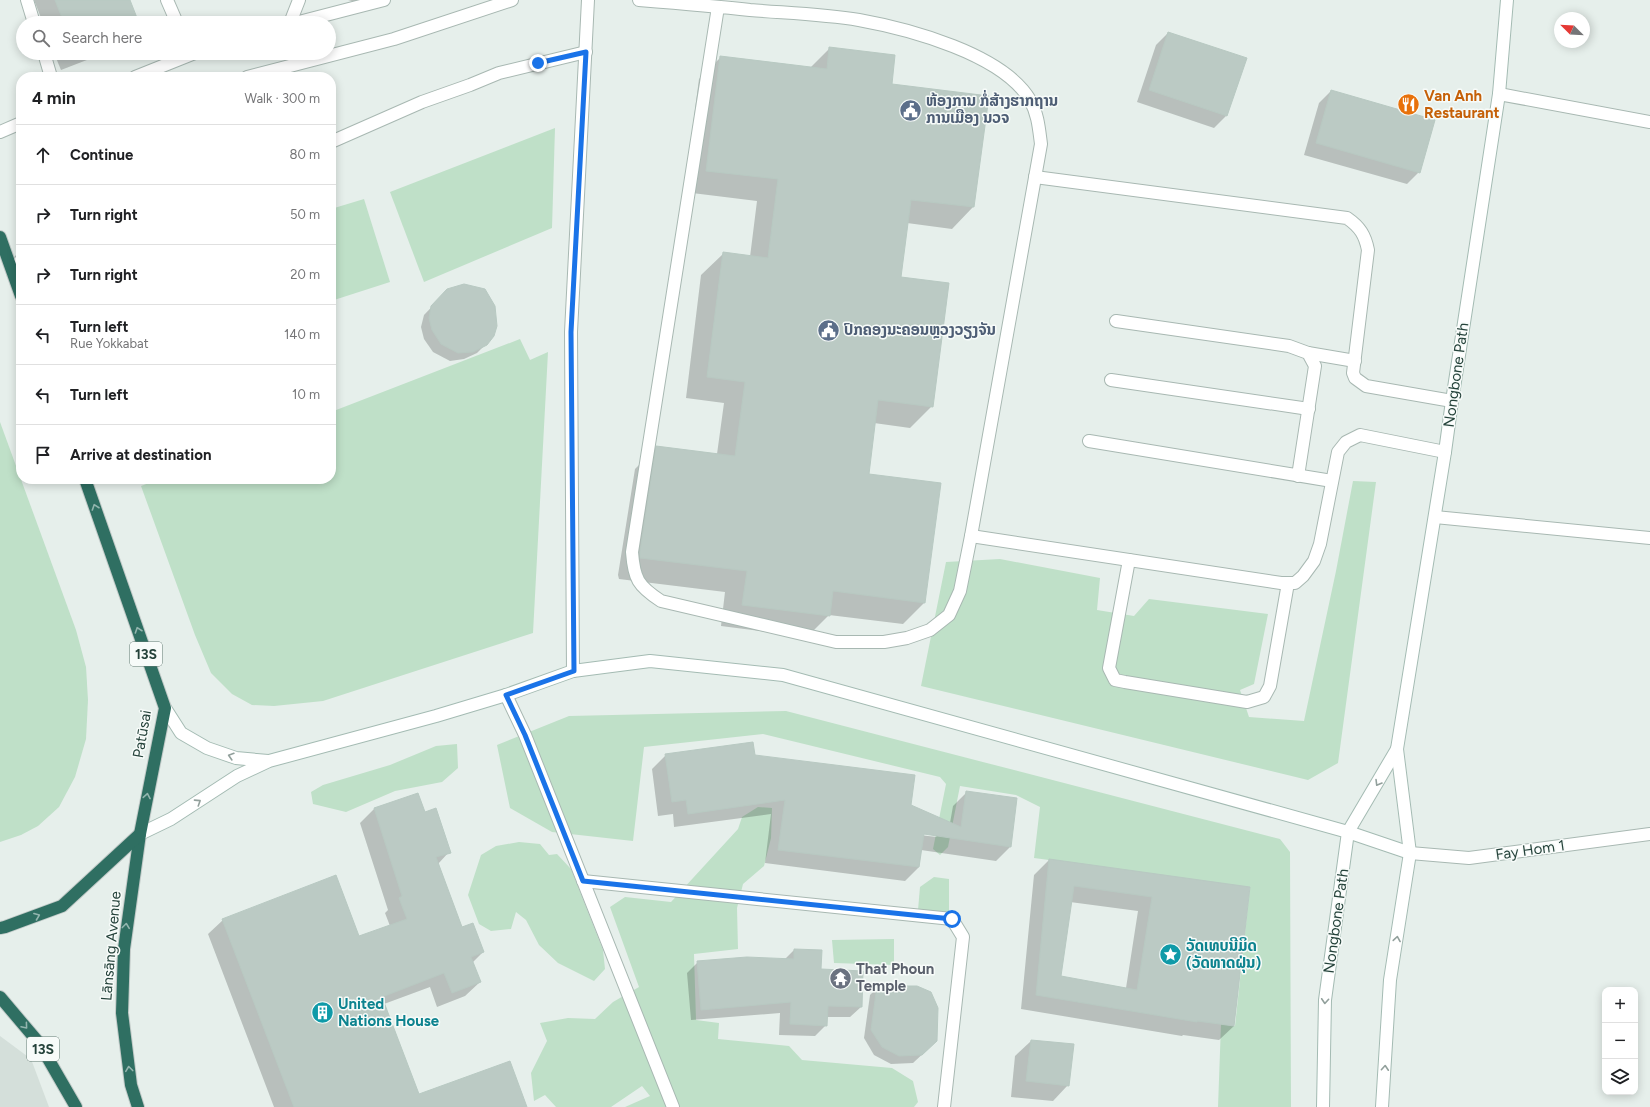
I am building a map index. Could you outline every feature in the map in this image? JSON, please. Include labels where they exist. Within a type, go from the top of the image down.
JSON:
[{"type":"highway","points":[[0,237],[16,282]]},
{"type":"highway","name":"Patūsai","points":[[87,484],[165,708],[140,834]]},
{"type":"highway","points":[[0,928],[62,906],[140,834]]},
{"type":"highway","name":"Lānsāng Avenue","points":[[138,1107],[131,1085],[122,1013],[124,949],[140,834]]},
{"type":"highway","name":"13S","points":[[0,996],[39,1043],[76,1107]]},
{"type":"street","points":[[27,0],[32,16]]},
{"type":"street","points":[[167,0],[175,16]]},
{"type":"street","points":[[293,16],[299,0]]},
{"type":"street","points":[[322,16],[384,0]]},
{"type":"street","points":[[336,55],[394,40],[512,0]]},
{"type":"street","points":[[574,671],[571,332],[588,0]]},
{"type":"street","points":[[639,0],[832,17],[860,21],[900,30],[964,50],[992,64],[1014,81],[1030,100],[1037,118],[1042,144],[960,591],[949,615],[930,630],[907,638],[884,642],[836,642],[661,601],[645,591],[633,568],[632,552],[718,7]]},
{"type":"street","name":"Nongbone Path","points":[[1382,1107],[1390,980],[1410,853],[1398,749],[1446,452],[1452,401],[1499,94],[1508,0]]},
{"type":"street","points":[[336,140],[422,102],[499,73],[586,52]]},
{"type":"street","points":[[46,60],[50,72]]},
{"type":"street","points":[[147,72],[176,60]]},
{"type":"street","points":[[267,72],[315,60]]},
{"type":"street","points":[[1499,94],[1650,122]]},
{"type":"street","points":[[0,132],[16,125]]},
{"type":"street","points":[[1035,177],[1337,215],[1347,218],[1356,224],[1362,231],[1368,250],[1353,372],[1355,378],[1366,386],[1452,401]]},
{"type":"street","points":[[13,273],[16,268]]},
{"type":"street","points":[[1116,321],[1289,346],[1308,353],[1355,361]]},
{"type":"street","points":[[1298,476],[1315,366],[1308,353]]},
{"type":"street","points":[[1111,380],[1309,409]]},
{"type":"street","points":[[971,536],[1281,583],[1296,583],[1314,561],[1320,544],[1338,452],[1341,446],[1360,435],[1446,452]]},
{"type":"street","points":[[1089,440],[1332,481]]},
{"type":"street","points":[[1435,517],[1650,538]]},
{"type":"street","points":[[1128,560],[1109,668],[1115,680],[1247,702],[1264,697],[1270,686],[1288,583]]},
{"type":"street","name":"Fay Hom 1","points":[[269,761],[436,716],[506,695],[574,671],[650,661],[783,675],[1348,832],[1410,853],[1469,858],[1650,834]]},
{"type":"street","points":[[506,695],[525,735],[673,1107]]},
{"type":"street","points":[[165,708],[181,733],[207,748],[236,758],[269,761]]},
{"type":"street","name":"Nongbone Path","points":[[1322,1107],[1325,1000],[1348,832],[1398,749]]},
{"type":"street","points":[[140,834],[171,819],[237,776],[269,761]]},
{"type":"street","points":[[583,881],[952,919],[963,937],[944,1107]]},
{"type":"shaded area","points":[[0,1036],[31,1059],[49,1107],[0,1107]]},
{"type":"green space","points":[[555,128],[552,228],[424,282],[390,192]]},
{"type":"green space","points":[[364,199],[390,282],[336,299],[336,207]]},
{"type":"green space","points":[[520,339],[530,360],[548,352],[533,633],[323,701],[274,706],[252,705],[232,694],[211,673],[195,635],[141,486],[146,484],[336,484],[336,410]]},
{"type":"green space","points":[[0,422],[16,466],[16,484],[23,484],[76,630],[86,667],[88,700],[86,739],[75,777],[59,807],[38,826],[21,835],[0,842]]},
{"type":"green space","points":[[1353,481],[1376,482],[1338,763],[1308,780],[921,686],[946,562],[1000,559],[1100,578],[1097,610],[1134,616],[1149,599],[1268,614],[1254,684],[1240,690],[1249,717],[1304,721],[1336,571]]},
{"type":"green space","points":[[786,711],[1280,839],[1290,852],[1291,1107],[1218,1107],[1221,1024],[1235,1026],[1250,887],[1034,858],[1040,807],[1016,795],[960,786],[948,847],[940,855],[933,849],[946,784],[940,777],[763,734],[644,747],[633,841],[552,832],[510,808],[497,745],[569,716]]},
{"type":"green space","points":[[457,744],[458,768],[442,782],[395,791],[346,812],[313,804],[311,792],[323,785],[390,765],[436,746]]},
{"type":"green space","points":[[758,807],[772,808],[771,838],[764,866],[743,884],[737,908],[738,949],[694,954],[696,1020],[719,1023],[718,1039],[789,1046],[802,1060],[892,1068],[913,1081],[918,1102],[914,1107],[625,1107],[650,1096],[642,1086],[611,1107],[556,1107],[545,1095],[534,1101],[531,1073],[547,1041],[540,1023],[568,1018],[595,1019],[613,1002],[639,987],[610,907],[625,897],[671,902],[738,829],[742,817]]},
{"type":"green space","points":[[519,842],[540,844],[549,855],[557,854],[571,869],[603,950],[605,969],[594,981],[558,963],[539,945],[526,920],[516,912],[511,929],[491,931],[479,924],[468,895],[481,855],[496,846]]},
{"type":"green space","points":[[934,877],[949,879],[949,913],[918,910],[920,887]]},
{"type":"green space","points":[[894,939],[894,965],[834,963],[832,940]]},
{"type":"building","points":[[55,0],[130,0],[136,16],[61,16]]},
{"type":"building","points":[[1168,32],[1247,58],[1227,116],[1149,90]]},
{"type":"building","name":"ປົກຄອງນະຄອນຫຼວງວຽງຈັນ","points":[[829,47],[895,55],[892,84],[989,96],[974,207],[911,200],[901,277],[949,283],[933,407],[878,400],[869,474],[941,483],[925,603],[833,591],[830,616],[742,605],[747,571],[640,558],[656,446],[735,456],[745,382],[707,377],[723,252],[768,258],[778,179],[706,171],[720,56],[827,69]]},
{"type":"building","points":[[1331,90],[1435,120],[1420,173],[1316,143]]},
{"type":"building","points":[[464,284],[485,289],[495,306],[497,326],[494,336],[487,345],[473,352],[458,353],[441,344],[432,330],[429,318],[431,306],[447,289]]},
{"type":"building","points":[[753,742],[755,755],[915,775],[911,805],[961,827],[966,791],[1017,798],[1011,847],[924,834],[919,867],[778,850],[785,800],[688,814],[686,800],[672,802],[665,754]]},
{"type":"building","name":"United Nations House","points":[[418,793],[425,812],[436,808],[451,853],[436,857],[462,927],[473,923],[484,952],[471,957],[481,982],[452,993],[444,973],[382,997],[419,1094],[510,1061],[527,1107],[294,1107],[222,919],[336,875],[359,936],[407,919],[399,898],[402,896],[374,808]]},
{"type":"building","points":[[1049,859],[1250,887],[1234,1026],[1197,1022],[1036,995]],"holes":[[[1074,886],[1152,897],[1137,990],[1061,976]]]},
{"type":"building","points":[[794,949],[822,950],[821,969],[863,971],[862,1007],[828,1006],[827,1026],[790,1024],[791,1002],[701,1010],[697,961],[747,957],[794,959]]},
{"type":"building","points":[[877,986],[917,986],[931,992],[938,1008],[937,1041],[922,1055],[899,1056],[882,1047],[871,1030]]},
{"type":"building","points":[[1031,1040],[1074,1044],[1069,1086],[1026,1081]]},
{"type":"place","name":"Van Anh Restaurant","points":[[1408,105]]},
{"type":"place","name":"ຫ້ອງການ ກໍ່ສ້າງຮາກຖານ ການເມືອງ ນວຈ","points":[[911,110]]},
{"type":"place","name":"ປົກຄອງນະຄອນຫຼວງວຽງຈັນ","points":[[828,330]]},
{"type":"place","name":"ວັດເທບນີມິດ (ວັດທາດຝຸ່ນ)","points":[[1171,955]]},
{"type":"place","name":"That Phoun Temple","points":[[841,978]]},
{"type":"place","name":"United Nations House","points":[[323,1013]]},
{"type":"route","points":[[538,63],[586,52],[571,332],[574,671],[506,695],[525,735],[583,881],[952,919]]}]
